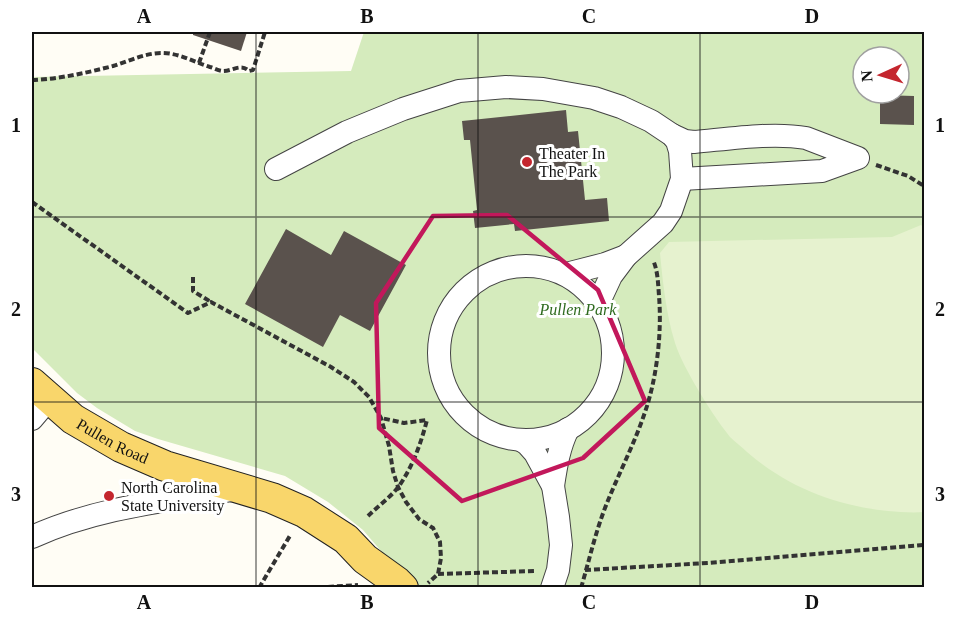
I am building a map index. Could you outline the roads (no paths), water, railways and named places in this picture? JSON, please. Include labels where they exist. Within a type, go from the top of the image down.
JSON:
[{"type":"main road","name":"Pullen Road","points":[[37,400],[73,418],[121,447],[165,466],[272,498],[304,512],[346,539],[368,577],[415,586]]},
{"type":"street","points":[[276,169],[347,132],[404,109],[459,91],[506,87],[543,89],[594,98],[621,107],[685,141],[777,135],[798,136],[858,158],[822,171],[682,179]]},
{"type":"street","points":[[598,304],[611,276],[626,256],[663,223],[671,211],[682,179],[679,145],[672,135]]},
{"type":"street","points":[[566,274],[626,256]]},
{"type":"street","points":[[513,266],[538,266],[566,274],[582,286],[598,304],[609,326],[613,349],[611,373],[602,395],[588,415],[568,429],[546,438],[521,440],[502,436],[484,429],[468,418],[455,403],[442,373],[440,356],[442,330],[453,306],[469,286],[490,273],[513,266]]},
{"type":"street","points":[[547,579],[560,559],[561,544],[553,486],[558,456],[568,429]]},
{"type":"street","points":[[521,440],[535,453],[553,486]]},
{"type":"street","points":[[32,537],[57,526],[111,510],[243,489]]},
{"type":"place","name":"Theater In The Park","points":[[527,162]]},
{"type":"place","name":"North Carolina State University","points":[[109,496]]},
{"type":"park label","name":"Pullen Park","points":[[578,309]]}]
